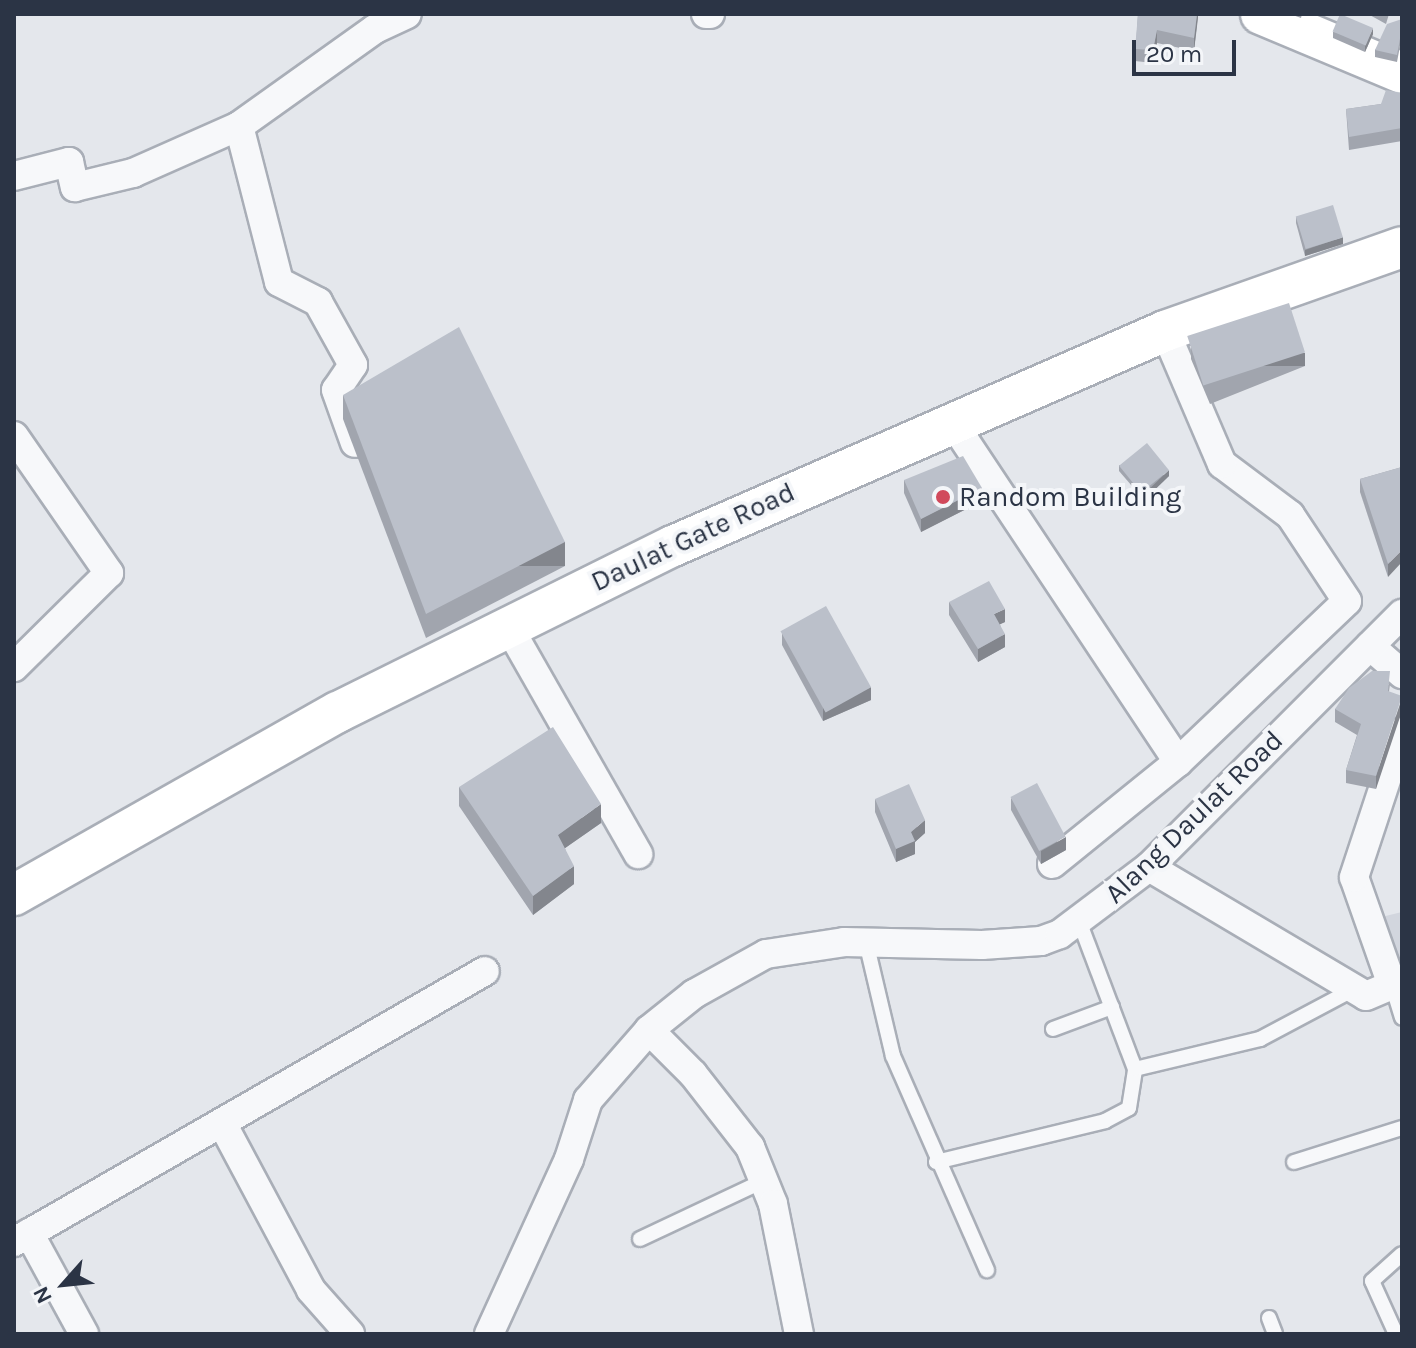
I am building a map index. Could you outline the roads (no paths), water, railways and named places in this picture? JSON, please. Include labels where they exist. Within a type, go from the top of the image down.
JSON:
[{"type":"main road","points":[[1261,14],[1402,73]]},
{"type":"main road","name":"Daulat Gate Road","points":[[14,895],[431,647],[507,624],[820,478],[1165,331],[1402,247]]},
{"type":"street","points":[[14,176],[69,162],[75,187],[133,173],[239,126],[375,29],[407,14]]},
{"type":"street","points":[[239,126],[279,282],[318,302],[353,365],[336,390],[368,476]]},
{"type":"street","points":[[1052,864],[1178,762],[1347,601],[1290,515],[1222,464],[1165,331]]},
{"type":"street","points":[[953,423],[1178,762]]},
{"type":"street","points":[[14,436],[109,573],[14,667]]},
{"type":"street","name":"Alang Daulat Road","points":[[489,1334],[569,1159],[588,1100],[649,1030],[694,994],[766,954],[866,942],[1041,941],[1079,921],[1149,867],[1402,614]]},
{"type":"street","points":[[507,624],[638,854]]},
{"type":"street","points":[[1370,646],[1402,674]]},
{"type":"street","points":[[1149,867],[1366,996],[1397,984],[1354,877],[1400,744]]},
{"type":"street","points":[[84,1334],[22,1238],[485,971]]},
{"type":"street","points":[[649,1030],[693,1074],[750,1147],[773,1204],[799,1334]]},
{"type":"street","points":[[222,1123],[311,1290],[350,1334]]},
{"type":"lane","points":[[936,1162],[1105,1121],[1129,1108],[1135,1069],[1079,921]]},
{"type":"lane","points":[[866,942],[893,1056],[936,1162],[987,1270]]},
{"type":"lane","points":[[1397,984],[1402,1018]]},
{"type":"lane","points":[[1135,1069],[1260,1039],[1354,989]]},
{"type":"lane","points":[[1053,1029],[1112,1007]]},
{"type":"lane","points":[[1294,1162],[1402,1128]]},
{"type":"lane","points":[[640,1239],[763,1181]]},
{"type":"lane","points":[[1396,1334],[1372,1281],[1402,1254]]},
{"type":"lane","points":[[1269,1318],[1275,1334]]},
{"type":"place","name":"Random Building","points":[[943,497]]}]
